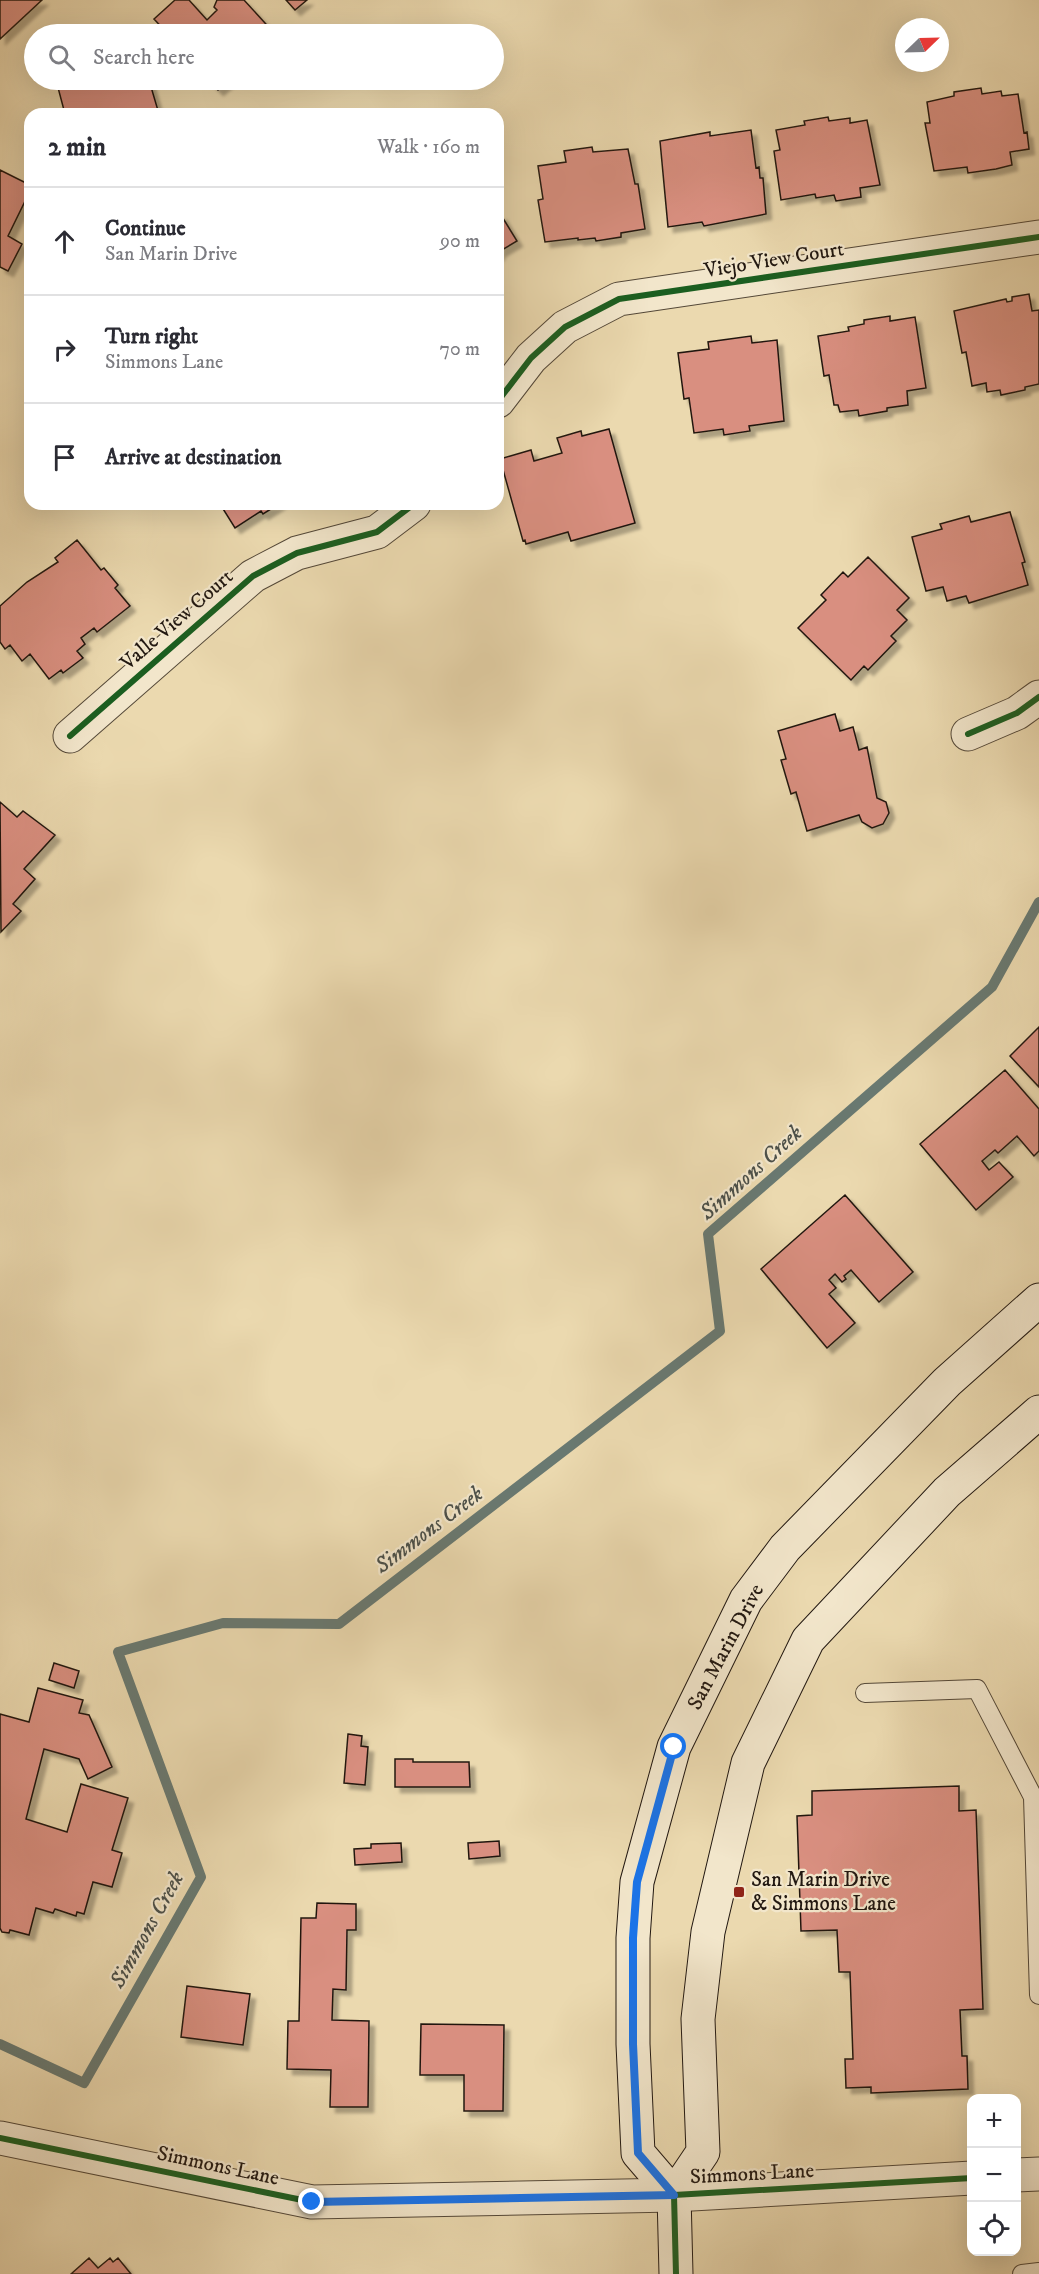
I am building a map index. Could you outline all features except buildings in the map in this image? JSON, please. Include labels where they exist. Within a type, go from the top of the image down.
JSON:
[{"type":"street","name":"Viejo View Court","points":[[504,393],[531,358],[566,327],[619,299],[1039,237]]},
{"type":"street","name":"Valle View Court","points":[[70,736],[253,576],[297,553],[377,532],[406,510]]},
{"type":"street","points":[[968,734],[1017,713],[1039,697]]},
{"type":"street","name":"San Marin Drive","points":[[674,2195],[638,2153],[633,2044],[633,1950],[637,1882],[674,1747],[746,1600],[785,1548],[947,1382],[1039,1300]]},
{"type":"street","points":[[676,2274],[674,2195],[703,2152],[698,2019],[708,1932],[748,1764],[808,1640],[947,1492],[1039,1412]]},
{"type":"street","name":"Simmons Lane","points":[[0,2139],[312,2202],[674,2195],[967,2178]]},
{"type":"street","points":[[1021,2175],[1039,2174]]},
{"type":"lane","points":[[865,1693],[977,1689],[1033,1797],[1039,1995]]},
{"type":"lane","points":[[1022,2274],[1039,2272]]},
{"type":"waterway","name":"Simmons Creek","points":[[0,2044],[84,2083],[201,1877],[118,1652],[223,1623],[339,1624],[720,1331],[708,1234],[992,987],[1039,902]]},
{"type":"cycle path","points":[[504,393],[531,358],[565,327],[619,299],[1039,237]]},
{"type":"cycle path","points":[[70,736],[253,576],[297,553],[377,532],[406,510]]},
{"type":"cycle path","points":[[968,734],[1017,713],[1039,697]]},
{"type":"cycle path","points":[[0,2138],[312,2202],[674,2195],[967,2178]]},
{"type":"cycle path","points":[[674,2195],[676,2274]]},
{"type":"place","name":"San Marin Drive & Simmons Lane","points":[[739,1892]]},
{"type":"route","points":[[312,2202],[674,2195],[638,2153],[633,2044],[633,1938],[637,1882],[674,1747]]}]
